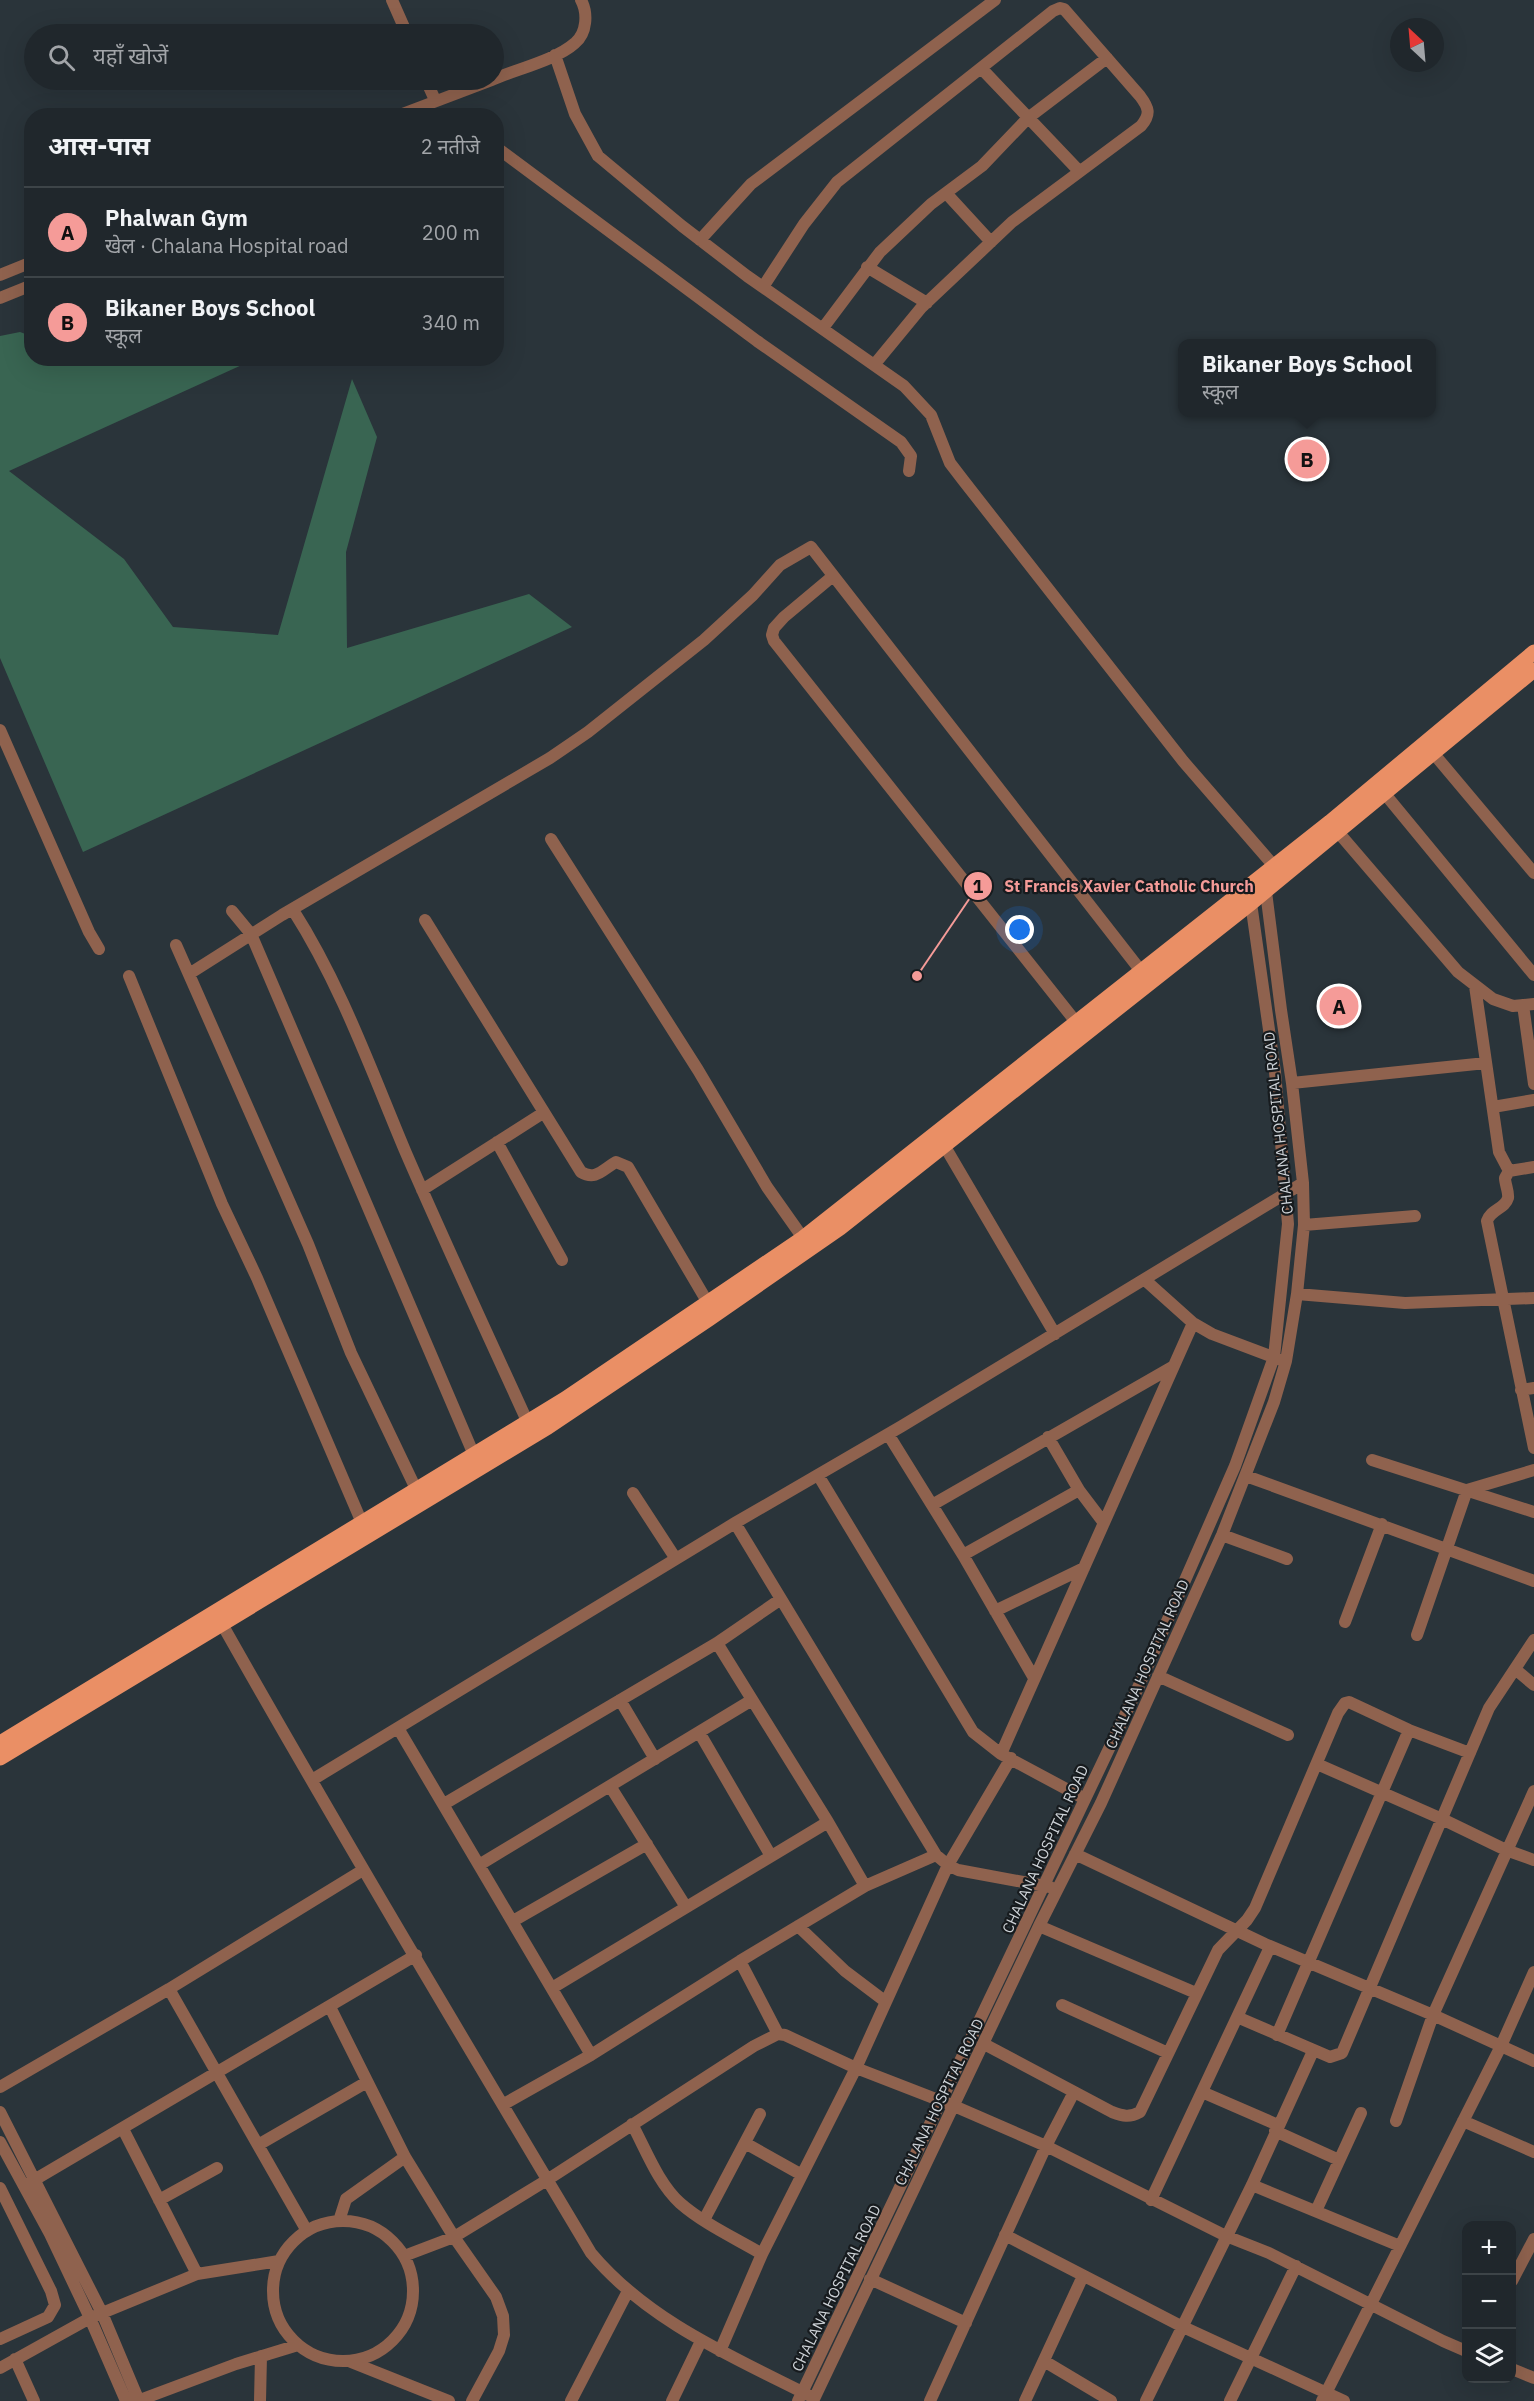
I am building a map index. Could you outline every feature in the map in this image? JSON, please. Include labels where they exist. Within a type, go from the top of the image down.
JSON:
[{"type":"main road","points":[[0,1743],[591,1400],[840,1228],[1248,896],[1534,652]]},
{"type":"main road","points":[[1268,877],[1338,832],[1534,670]]},
{"type":"main road","points":[[0,1758],[362,1523],[528,1423],[803,1238],[1141,971],[1248,896]]},
{"type":"street","points":[[392,0],[403,24]]},
{"type":"street","points":[[504,75],[555,55],[576,43],[583,33],[585,14],[581,0]]},
{"type":"street","points":[[700,240],[751,184],[995,0]]},
{"type":"street","points":[[763,287],[804,224],[837,182],[981,68],[1060,8],[1064,9],[1145,103],[1149,108],[1149,115],[1141,126],[1012,222],[927,303],[874,365]]},
{"type":"street","points":[[555,55],[575,114],[598,156],[700,240],[917,398],[930,415],[950,463],[1183,761],[1268,877]]},
{"type":"street","points":[[823,328],[867,267],[917,217],[982,166],[1028,118],[1107,58]]},
{"type":"street","points":[[981,68],[1079,171]]},
{"type":"street","points":[[430,90],[435,100]]},
{"type":"street","points":[[416,108],[463,90]]},
{"type":"street","points":[[504,153],[757,341],[896,438],[911,456],[909,471]]},
{"type":"street","points":[[946,192],[991,242]]},
{"type":"street","points":[[0,275],[24,265]]},
{"type":"street","points":[[867,267],[927,303]]},
{"type":"street","points":[[0,298],[24,288]]},
{"type":"street","points":[[189,974],[251,934],[532,770],[588,732],[704,640],[753,596],[780,565],[811,547],[1141,971]]},
{"type":"street","points":[[833,576],[777,623],[772,635],[774,641],[1076,1022]]},
{"type":"street","points":[[0,730],[89,932],[99,949]]},
{"type":"street","points":[[1434,754],[1534,873]]},
{"type":"street","points":[[1385,794],[1534,975]]},
{"type":"street","points":[[1338,832],[1443,956],[1475,986],[1493,999],[1513,1006],[1528,1005],[1534,1084]]},
{"type":"street","points":[[550,839],[698,1070],[767,1187],[803,1238]]},
{"type":"street","name":"CHALANA HOSPITAL ROAD","points":[[814,2400],[1039,1926],[1101,1803],[1222,1535],[1274,1402],[1286,1361],[1297,1294],[1304,1225],[1303,1183],[1281,1010],[1268,877]]},
{"type":"street","name":"CHALANA HOSPITAL ROAD","points":[[800,2397],[1137,1690],[1235,1466],[1274,1357],[1288,1224],[1275,1072],[1248,896]]},
{"type":"street","points":[[232,910],[251,934],[474,1455]]},
{"type":"street","points":[[293,910],[338,991],[422,1190],[528,1423]]},
{"type":"street","points":[[425,920],[581,1172],[594,1176],[616,1162],[628,1167],[708,1303]]},
{"type":"street","points":[[176,945],[308,1244],[351,1353],[416,1489]]},
{"type":"street","points":[[129,975],[222,1204],[257,1278],[362,1523]]},
{"type":"street","points":[[1475,986],[1499,1152],[1509,1171]]},
{"type":"street","points":[[1292,1083],[1486,1062]]},
{"type":"street","points":[[1493,1107],[1534,1100]]},
{"type":"street","points":[[422,1190],[543,1113]]},
{"type":"street","points":[[497,1142],[562,1260]]},
{"type":"street","points":[[944,1145],[1055,1334]]},
{"type":"street","points":[[1509,1171],[1534,1167]]},
{"type":"street","points":[[1509,1171],[1505,1178],[1509,1195],[1507,1202],[1489,1214],[1487,1221],[1503,1300],[1528,1389],[1534,1448]]},
{"type":"street","points":[[312,1780],[735,1523],[888,1434],[1303,1183]]},
{"type":"street","points":[[1304,1225],[1415,1216]]},
{"type":"street","points":[[1144,1280],[1193,1323],[1212,1334],[1286,1361]]},
{"type":"street","points":[[1297,1294],[1405,1303],[1534,1298]]},
{"type":"street","points":[[720,2351],[762,2254],[856,2068],[948,1865],[1006,1756],[1034,1678],[1193,1323]]},
{"type":"street","points":[[932,1505],[1174,1366]]},
{"type":"street","points":[[888,1434],[1034,1678]]},
{"type":"street","points":[[1048,1437],[1079,1490],[1104,1523]]},
{"type":"street","points":[[1372,1460],[1534,1512]]},
{"type":"street","points":[[1416,1635],[1467,1490],[1534,1470]]},
{"type":"street","points":[[818,1475],[973,1732],[1006,1756],[1085,1799]]},
{"type":"street","points":[[1246,1476],[1534,1581]]},
{"type":"street","points":[[963,1556],[1079,1490]]},
{"type":"street","points":[[633,1493],[676,1559]]},
{"type":"street","points":[[735,1523],[936,1855],[958,1870],[1060,1887]]},
{"type":"street","points":[[1345,1622],[1382,1524]]},
{"type":"street","points":[[1222,1535],[1287,1558]]},
{"type":"street","points":[[995,1611],[1084,1568]]},
{"type":"street","points":[[444,1804],[717,1643],[781,1599]]},
{"type":"street","points":[[218,1617],[363,1870],[416,1955],[591,2253],[628,2291],[682,2330],[800,2397],[814,2400]]},
{"type":"street","points":[[1237,2017],[1330,2057],[1342,2053],[1371,1990],[1489,1708],[1534,1640]]},
{"type":"street","points":[[717,1643],[865,1886]]},
{"type":"street","points":[[1515,1670],[1534,1685]]},
{"type":"street","points":[[1158,1676],[1288,1735]]},
{"type":"street","points":[[620,1700],[655,1759]]},
{"type":"street","points":[[479,1865],[752,1700]]},
{"type":"street","points":[[984,2044],[1112,2112],[1132,2117],[1140,2112],[1146,2101],[1218,1950],[1247,1920],[1255,1908],[1338,1713],[1345,1703],[1349,1702],[1408,1730],[1470,1753]]},
{"type":"street","points":[[398,1728],[591,2055]]},
{"type":"street","points":[[1277,2035],[1306,1962],[1408,1730]]},
{"type":"street","points":[[699,1732],[771,1856]]},
{"type":"street","points":[[1317,1764],[1506,1850],[1534,1860]]},
{"type":"street","points":[[609,1786],[686,1907]]},
{"type":"street","points":[[1396,2121],[1433,2015],[1534,1791]]},
{"type":"street","points":[[552,1988],[828,1822]]},
{"type":"street","points":[[513,1921],[647,1844]]},
{"type":"street","points":[[1075,1854],[1270,1947],[1433,2015],[1534,2061]]},
{"type":"street","points":[[504,2104],[591,2055],[740,1960],[865,1886],[936,1855]]},
{"type":"street","points":[[0,2086],[169,1989],[363,1870]]},
{"type":"street","points":[[798,1926],[845,1971],[886,2002]]},
{"type":"street","points":[[1039,1926],[1196,1994]]},
{"type":"street","points":[[1152,2200],[1270,1947]]},
{"type":"street","points":[[24,2186],[416,1955]]},
{"type":"street","points":[[740,1960],[777,2034]]},
{"type":"street","points":[[1324,2397],[1501,2046],[1534,1972]]},
{"type":"street","points":[[169,1989],[307,2231]]},
{"type":"street","points":[[1062,2006],[1168,2053]]},
{"type":"street","points":[[330,2007],[405,2157],[454,2237],[496,2297],[503,2316],[504,2335],[499,2352],[472,2401]]},
{"type":"street","points":[[404,2256],[454,2237],[548,2180],[754,2046],[777,2034],[785,2035],[856,2068],[954,2106],[1046,2146],[1226,2236],[1269,2253],[1443,2341],[1462,2348]]},
{"type":"street","points":[[1146,2401],[1252,2185],[1313,2051]]},
{"type":"street","points":[[258,2145],[368,2082]]},
{"type":"street","points":[[1202,2091],[1339,2160]]},
{"type":"street","points":[[930,2401],[1046,2146],[1074,2092]]},
{"type":"street","points":[[0,2112],[36,2180],[96,2316],[126,2401]]},
{"type":"street","points":[[1316,2211],[1361,2113]]},
{"type":"street","points":[[704,2220],[760,2114]]},
{"type":"street","points":[[1463,2121],[1534,2152]]},
{"type":"street","points":[[632,2124],[664,2183],[679,2201],[704,2220],[762,2254]]},
{"type":"street","points":[[123,2129],[197,2274]]},
{"type":"street","points":[[0,2142],[96,2316],[139,2401],[261,2356],[298,2345]]},
{"type":"street","points":[[745,2143],[802,2175]]},
{"type":"street","points":[[339,2221],[346,2199],[405,2157]]},
{"type":"street","points":[[159,2200],[217,2168]]},
{"type":"street","points":[[1252,2185],[1400,2246]]},
{"type":"street","points":[[0,2188],[51,2291],[55,2305],[48,2317],[0,2339]]},
{"type":"street","points":[[339,2221],[361,2223],[381,2232],[398,2247],[404,2256],[412,2276],[413,2297],[403,2328],[381,2350],[360,2359],[338,2361],[317,2356],[298,2345],[283,2328],[274,2308],[273,2286],[279,2260],[290,2245],[307,2231],[339,2221]]},
{"type":"street","points":[[1005,2235],[1324,2397],[1344,2401]]},
{"type":"street","points":[[1515,2275],[1534,2240]]},
{"type":"street","points":[[0,2368],[96,2316],[197,2274],[279,2260]]},
{"type":"street","points":[[1230,2401],[1296,2266]]},
{"type":"street","points":[[1025,2401],[1083,2276]]},
{"type":"street","points":[[870,2279],[966,2323]]},
{"type":"street","points":[[570,2401],[628,2291]]},
{"type":"street","points":[[672,2401],[701,2341]]},
{"type":"street","points":[[260,2401],[261,2356]]},
{"type":"street","points":[[15,2359],[34,2401]]},
{"type":"street","points":[[350,2361],[449,2401]]},
{"type":"street","points":[[1044,2361],[1111,2401]]},
{"type":"street","points":[[1516,2371],[1534,2378]]},
{"type":"green space","points":[[20,332],[24,333],[24,366],[240,366],[9,471],[124,559],[173,627],[278,635],[352,379],[377,437],[346,552],[347,648],[529,594],[572,627],[83,852],[0,658],[0,336]]},
{"type":"place","name":"Bikaner Boys School","points":[[1307,459]]},
{"type":"place","name":"St Francis Xavier Catholic Church","points":[[917,976]]},
{"type":"place","name":"Phalwan Gym","points":[[1339,1006]]}]
